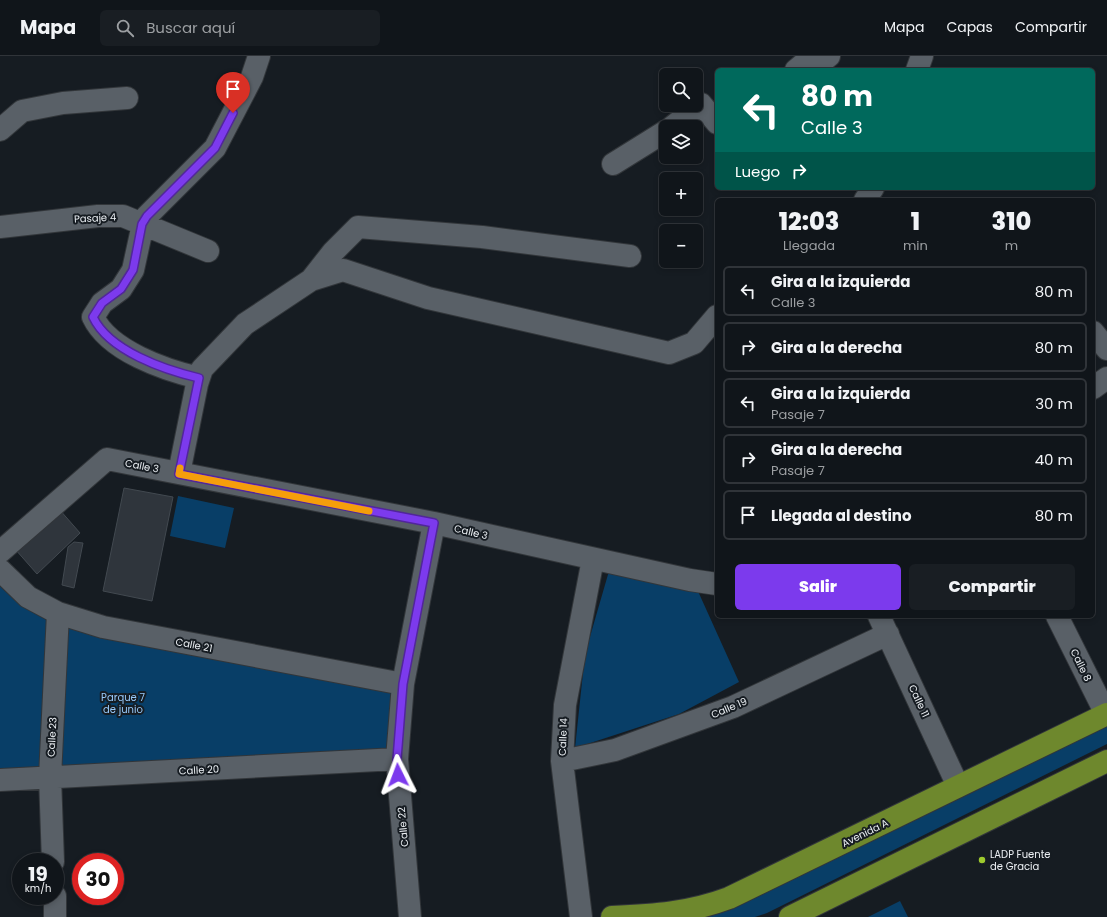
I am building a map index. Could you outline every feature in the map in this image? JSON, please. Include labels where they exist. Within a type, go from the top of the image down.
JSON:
[{"type":"main road","name":"Avenida A","points":[[612,917],[671,914],[704,908],[759,886],[958,786],[1106,714]]},
{"type":"main road","points":[[790,917],[1107,761]]},
{"type":"street","points":[[199,378],[166,370],[130,352],[97,324],[93,317],[102,303],[121,289],[133,270],[142,224],[147,216],[215,148],[252,77],[259,56]]},
{"type":"street","points":[[918,68],[922,56]]},
{"type":"street","points":[[0,130],[22,111],[63,103],[127,98]]},
{"type":"street","points":[[681,120],[701,104],[715,121]]},
{"type":"street","points":[[613,164],[659,135]]},
{"type":"street","name":"Pasaje 4","points":[[0,227],[98,216],[124,216],[208,251]]},
{"type":"street","points":[[179,474],[202,369],[245,324],[310,280],[333,252],[358,227],[482,237],[630,256]]},
{"type":"street","points":[[310,280],[342,270],[428,298],[669,353],[694,343],[715,318]]},
{"type":"street","points":[[1095,334],[1107,349]]},
{"type":"street","points":[[1095,387],[1107,378]]},
{"type":"street","name":"Calle 3","points":[[0,552],[107,459],[434,523],[690,580],[715,584]]},
{"type":"street","name":"Calle 22","points":[[410,917],[397,759],[403,684],[434,523]]},
{"type":"street","name":"Calle 14","points":[[581,917],[562,761],[565,704],[593,559]]},
{"type":"street","name":"Calle 21","points":[[0,570],[28,597],[58,613],[103,627],[403,684]]},
{"type":"street","name":"Calle 23","points":[[53,853],[50,777],[58,613]]},
{"type":"street","name":"Calle 8","points":[[1058,618],[1106,714]]},
{"type":"street","name":"Calle 19","points":[[562,761],[615,750],[733,708],[883,625]]},
{"type":"street","name":"Calle 11","points":[[883,625],[958,786]]},
{"type":"street","name":"Calle 20","points":[[0,780],[397,759]]},
{"type":"street","points":[[54,905],[55,917]]},
{"type":"green space","points":[[178,496],[234,508],[225,548],[170,536]]},
{"type":"green space","points":[[609,571],[697,589],[739,682],[679,714],[575,748],[585,654]]},
{"type":"green space","points":[[0,586],[24,607],[50,622],[41,771],[0,773]]},
{"type":"green space","name":"Parque 7 de junio","points":[[63,627],[391,690],[387,753],[57,769]]},
{"type":"green space","points":[[1107,720],[1107,744],[767,913],[755,917],[691,917]]},
{"type":"green space","points":[[900,901],[908,917],[868,917]]},
{"type":"building","points":[[124,488],[173,497],[152,601],[103,591]]},
{"type":"building","points":[[59,509],[80,533],[37,574],[15,549]]},
{"type":"building","points":[[74,542],[83,543],[74,588],[62,585],[68,547]]},
{"type":"slow traffic","points":[[180,468],[179,474],[369,511]]},
{"type":"place","name":"LADP Fuente de Gracia","points":[[982,860]]},
{"type":"route","points":[[233,113],[215,148],[147,216],[142,224],[133,270],[121,289],[102,303],[93,317],[97,324],[107,334],[130,352],[166,370],[199,378],[179,474],[434,523],[403,684],[397,759],[398,775]]}]
